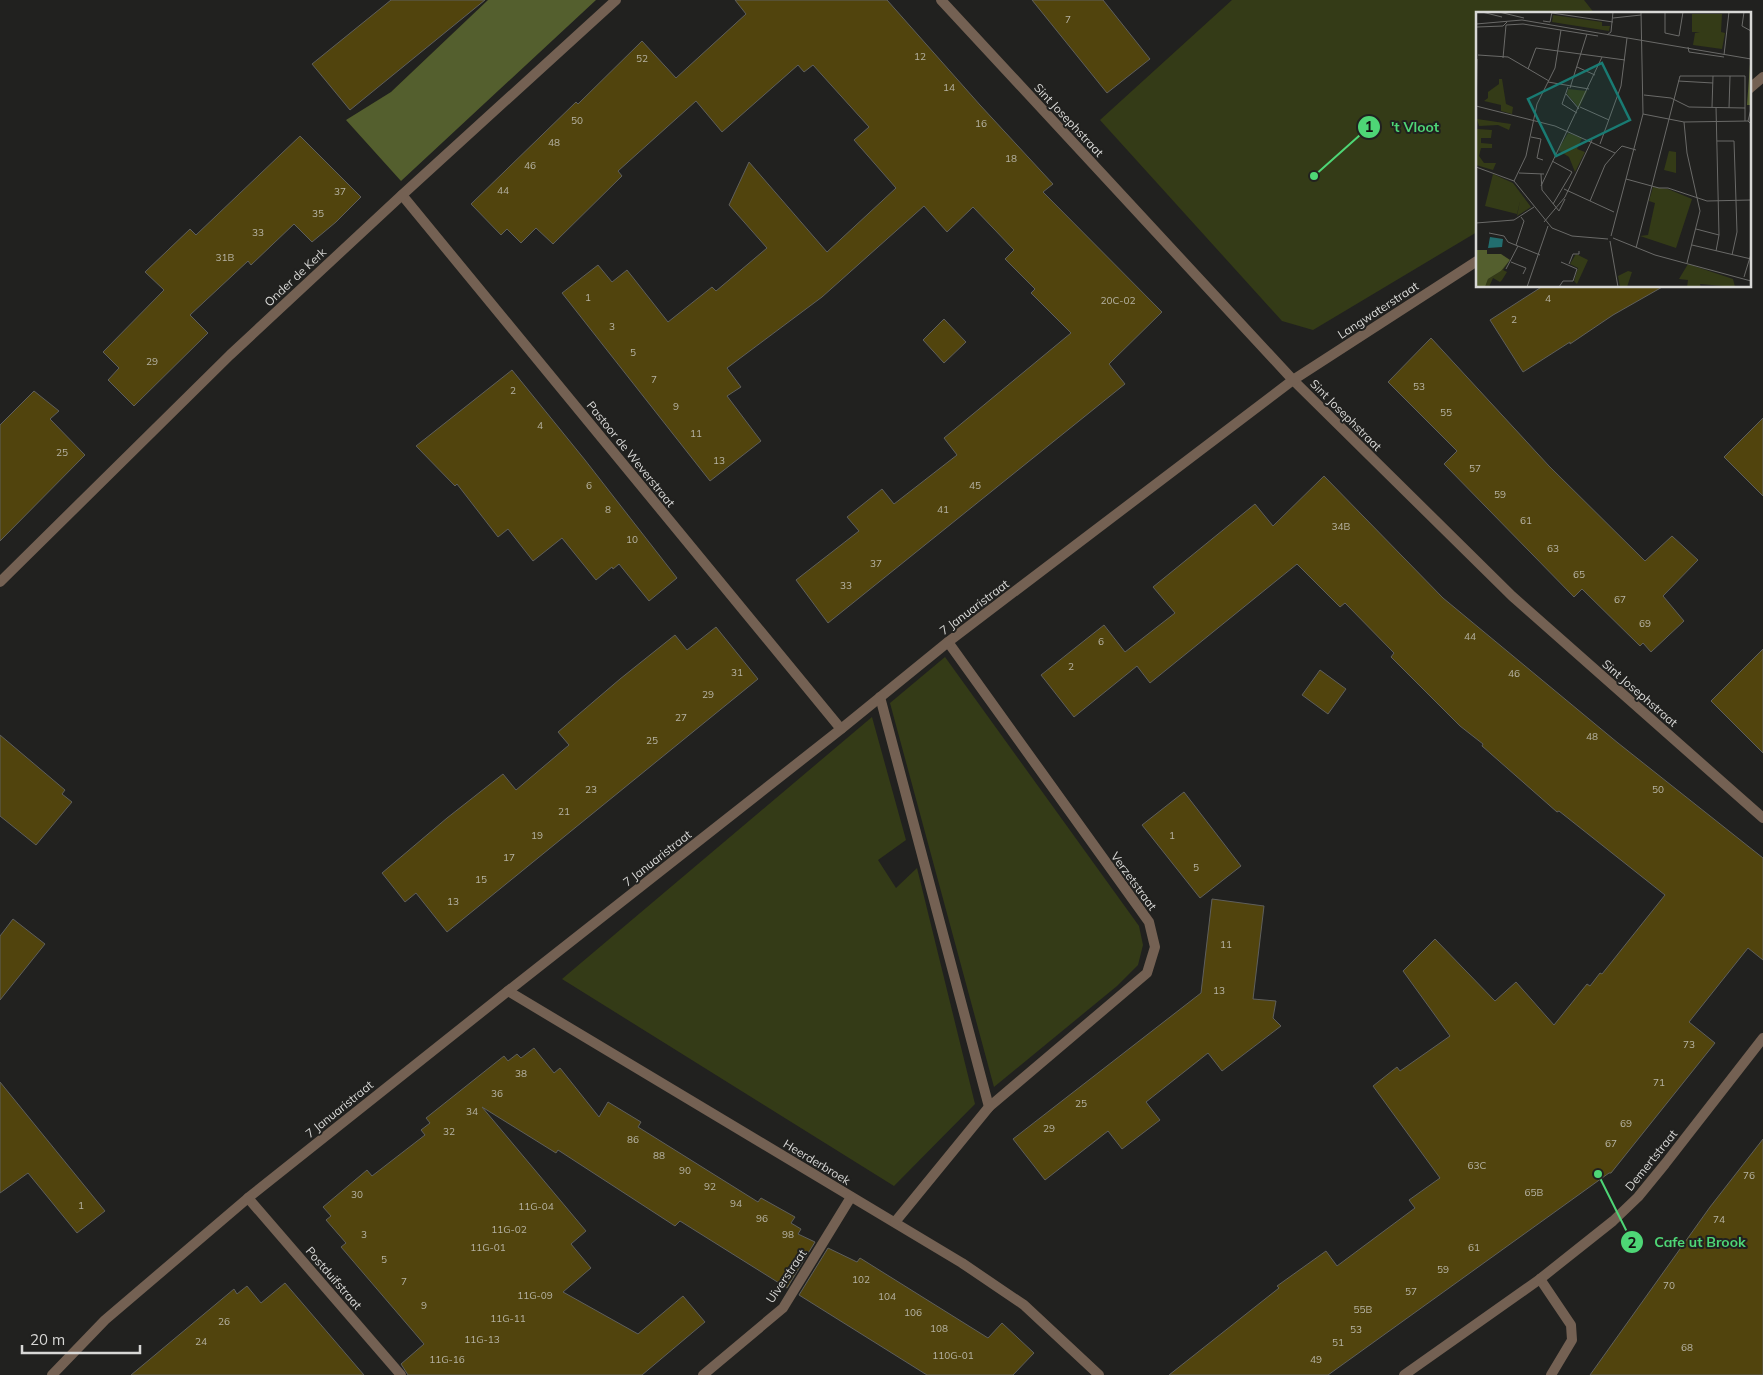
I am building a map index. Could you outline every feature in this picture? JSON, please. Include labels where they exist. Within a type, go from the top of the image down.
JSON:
[{"type":"street","name":"Onder de Kerk","points":[[0,582],[230,355],[616,0]]},
{"type":"street","name":"Sint Josephstraat","points":[[941,0],[1293,380],[1512,596],[1763,818]]},
{"type":"street","points":[[1750,88],[1763,77]]},
{"type":"street","name":"Pastoor de Weverstraat","points":[[402,195],[841,729]]},
{"type":"street","name":"Langwaterstraat","points":[[1293,380],[1476,262]]},
{"type":"street","name":"7 Januaristraat","points":[[52,1375],[105,1320],[248,1198],[841,729],[948,642],[1293,380]]},
{"type":"street","name":"Verzetstraat","points":[[895,1222],[989,1107],[1147,973],[1155,947],[1149,922],[948,642]]},
{"type":"street","points":[[880,697],[989,1107]]},
{"type":"street","name":"Heerderbroek","points":[[508,991],[962,1263],[1024,1305],[1098,1375]]},
{"type":"street","name":"Demertstraat","points":[[1404,1375],[1540,1279],[1613,1221],[1638,1198],[1763,1038]]},
{"type":"street","name":"Uiverstraat","points":[[703,1375],[783,1308],[851,1197]]},
{"type":"street","name":"Postduifstraat","points":[[248,1198],[401,1375]]},
{"type":"street","points":[[1540,1279],[1571,1326],[1572,1340],[1551,1375]]},
{"type":"green space","points":[[488,0],[596,0],[401,181],[346,120],[391,92]]},
{"type":"green space","points":[[1232,0],[1584,0],[1593,12],[1476,12],[1476,233],[1313,330],[1282,321],[1100,120]]},
{"type":"green space","points":[[945,657],[1139,926],[1143,945],[1138,965],[1117,986],[994,1087],[890,703]]},
{"type":"green space","points":[[872,717],[906,840],[878,860],[896,888],[917,868],[975,1104],[894,1186],[562,979]]},
{"type":"building","points":[[391,0],[485,0],[350,110],[312,64]]},
{"type":"building","points":[[735,0],[887,0],[1053,184],[1043,192],[1162,312],[1109,364],[1125,384],[828,623],[796,580],[859,531],[847,517],[882,489],[894,504],[957,455],[944,438],[1071,333],[1031,293],[1035,289],[1005,259],[1014,250],[973,207],[947,232],[924,206],[822,297],[727,368],[741,387],[727,396],[761,441],[710,481],[562,293],[598,265],[612,282],[627,270],[668,322],[712,287],[716,291],[767,248],[729,205],[749,162],[827,252],[896,188],[854,140],[869,127],[813,65],[804,72],[798,65],[722,132],[696,101],[618,171],[622,176],[553,244],[536,228],[521,243],[507,229],[501,235],[471,204],[642,41],[676,78],[746,14]]},
{"type":"building","points":[[1032,0],[1103,0],[1150,59],[1107,93]]},
{"type":"building","points":[[300,136],[361,197],[336,222],[312,242],[294,224],[251,265],[248,261],[190,315],[208,333],[134,406],[108,380],[119,368],[103,352],[164,290],[145,272],[190,229],[196,235]]},
{"type":"building","points":[[1540,288],[1660,288],[1613,315],[1523,372],[1490,320]]},
{"type":"building","points":[[944,319],[966,342],[944,363],[923,340]]},
{"type":"building","points":[[1431,338],[1549,466],[1645,561],[1672,536],[1698,560],[1663,596],[1684,621],[1651,652],[1643,643],[1640,646],[1582,589],[1574,597],[1444,464],[1457,451],[1388,382]]},
{"type":"building","points":[[512,370],[677,578],[649,601],[619,564],[613,569],[612,567],[596,580],[562,538],[533,561],[508,529],[498,537],[457,484],[455,486],[416,446]]},
{"type":"building","points":[[34,391],[59,411],[50,419],[85,455],[0,541],[0,425]]},
{"type":"building","points":[[1763,418],[1763,496],[1724,457]]},
{"type":"building","points":[[1324,476],[1443,598],[1618,743],[1763,858],[1763,960],[1748,948],[1689,1022],[1715,1043],[1611,1173],[1328,1375],[1169,1375],[1279,1288],[1277,1286],[1326,1251],[1337,1266],[1415,1208],[1409,1200],[1440,1178],[1373,1086],[1397,1067],[1400,1071],[1450,1036],[1403,971],[1435,939],[1495,1001],[1516,982],[1554,1025],[1587,984],[1590,986],[1600,973],[1602,974],[1665,895],[1559,811],[1557,812],[1482,746],[1483,744],[1460,726],[1391,657],[1394,653],[1345,603],[1340,607],[1297,564],[1150,683],[1137,666],[1074,717],[1041,675],[1104,625],[1125,652],[1175,613],[1153,587],[1255,504],[1273,526]]},
{"type":"building","points":[[716,627],[758,679],[447,932],[416,893],[405,902],[382,873],[503,774],[516,790],[569,745],[558,732],[675,635],[687,650]]},
{"type":"building","points":[[1763,649],[1763,753],[1711,701]]},
{"type":"building","points":[[1320,670],[1346,689],[1328,714],[1302,695]]},
{"type":"building","points":[[0,735],[65,790],[62,794],[72,802],[36,845],[0,816]]},
{"type":"building","points":[[1184,792],[1241,866],[1200,898],[1142,825]]},
{"type":"building","points":[[1212,899],[1264,906],[1253,999],[1276,1001],[1273,1018],[1281,1026],[1222,1071],[1208,1053],[1146,1102],[1160,1120],[1122,1149],[1108,1131],[1045,1180],[1013,1139],[1201,993]]},
{"type":"building","points":[[13,919],[45,944],[0,1000],[0,936]]},
{"type":"building","points":[[534,1048],[554,1073],[560,1068],[599,1117],[608,1102],[641,1122],[638,1127],[758,1202],[761,1198],[795,1217],[791,1223],[801,1229],[798,1234],[815,1242],[787,1288],[680,1221],[675,1226],[558,1150],[556,1153],[482,1107],[586,1231],[571,1244],[591,1268],[563,1292],[638,1334],[683,1296],[705,1322],[642,1375],[408,1375],[401,1364],[424,1344],[341,1247],[346,1243],[326,1220],[331,1216],[323,1207],[367,1170],[372,1176],[425,1135],[421,1130],[430,1123],[426,1118],[504,1056],[508,1061],[517,1054],[521,1058]]},
{"type":"building","points":[[0,1082],[105,1211],[77,1233],[28,1173],[0,1193]]},
{"type":"building","points":[[1763,1139],[1763,1375],[1590,1375],[1710,1207]]},
{"type":"building","points":[[828,1248],[857,1262],[860,1258],[988,1338],[1002,1323],[1034,1353],[1013,1375],[927,1375],[799,1295]]},
{"type":"building","points":[[285,1283],[364,1375],[131,1375],[234,1289],[237,1294],[247,1286],[261,1303]]},
{"type":"place","name":"'t Vloot","points":[[1314,176]]},
{"type":"place","name":"Cafe ut Brook","points":[[1598,1174]]}]
